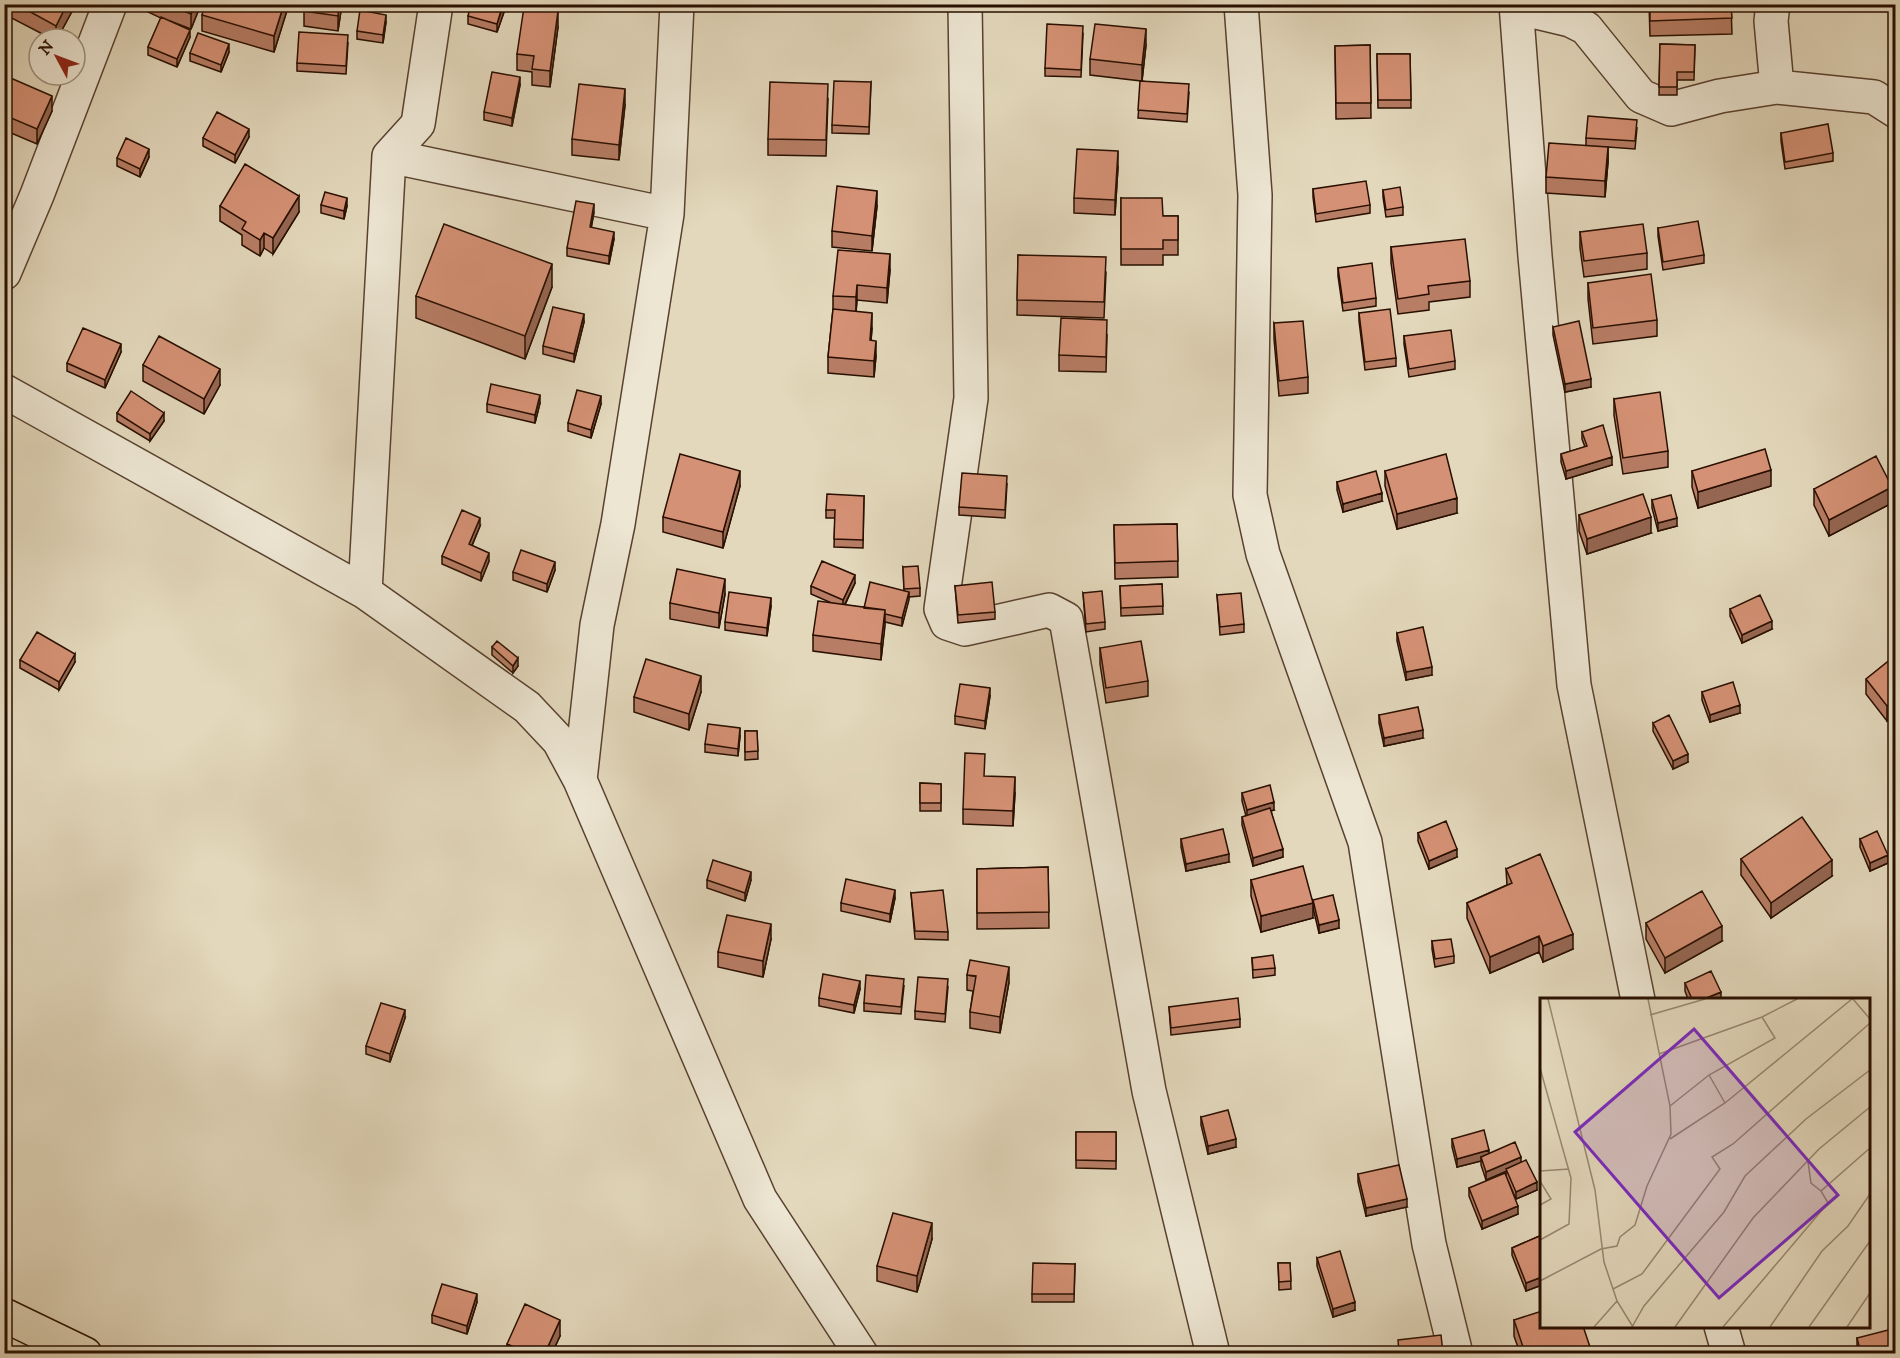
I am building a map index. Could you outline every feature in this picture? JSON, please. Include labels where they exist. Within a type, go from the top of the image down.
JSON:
[{"type":"main road","points":[[4,1315],[85,1353]]},
{"type":"street","points":[[4,273],[37,195],[110,4]]},
{"type":"street","points":[[365,592],[389,156],[418,124],[436,4]]},
{"type":"street","points":[[580,780],[597,625],[618,524],[667,214],[677,4]]},
{"type":"street","points":[[965,4],[971,398],[941,609],[947,623],[965,629],[1049,610],[1066,619],[1149,1091],[1213,1353]]},
{"type":"street","points":[[1241,4],[1255,195],[1250,495],[1263,554],[1365,842],[1429,1244],[1456,1353]]},
{"type":"street","points":[[1773,4],[1771,21],[1777,87]]},
{"type":"street","points":[[1638,998],[1574,685],[1534,256],[1516,6],[1570,20],[1586,28],[1641,96],[1671,110],[1720,96],[1777,87],[1874,97],[1896,111]]},
{"type":"street","points":[[389,156],[667,214]]},
{"type":"street","points":[[4,392],[365,592],[526,706],[559,741],[580,780],[760,1199],[861,1353]]},
{"type":"street","points":[[1722,1328],[1728,1353]]},
{"type":"building","points":[[16,4],[67,4],[56,26]]},
{"type":"building","points":[[167,4],[195,4],[191,14]]},
{"type":"building","points":[[205,4],[284,4],[274,36],[202,15]]},
{"type":"building","points":[[305,4],[339,4],[338,16],[304,11]]},
{"type":"building","points":[[471,4],[503,4],[497,24],[468,16]]},
{"type":"building","points":[[1650,4],[1731,4],[1732,18],[1650,21]]},
{"type":"building","points":[[524,7],[558,11],[550,71],[532,69],[534,56],[517,54]]},
{"type":"building","points":[[360,10],[386,15],[383,35],[357,31]]},
{"type":"building","points":[[161,17],[190,30],[177,59],[148,47]]},
{"type":"building","points":[[1047,24],[1083,26],[1081,70],[1045,68]]},
{"type":"building","points":[[1095,24],[1146,29],[1142,65],[1090,59]]},
{"type":"building","points":[[299,32],[348,35],[346,66],[297,63]]},
{"type":"building","points":[[198,33],[229,44],[221,65],[190,53]]},
{"type":"building","points":[[1660,44],[1695,45],[1694,72],[1677,72],[1677,87],[1659,87]]},
{"type":"building","points":[[1370,45],[1371,103],[1336,103],[1335,46]]},
{"type":"building","points":[[1377,54],[1410,54],[1411,100],[1378,100]]},
{"type":"building","points":[[492,72],[520,77],[512,118],[484,112]]},
{"type":"building","points":[[6,76],[52,96],[37,129],[4,115]]},
{"type":"building","points":[[834,81],[871,82],[869,127],[832,125]]},
{"type":"building","points":[[1140,81],[1189,84],[1187,114],[1138,110]]},
{"type":"building","points":[[770,82],[828,84],[826,140],[768,139]]},
{"type":"building","points":[[579,84],[625,89],[619,145],[572,139]]},
{"type":"building","points":[[217,112],[249,129],[235,155],[203,138]]},
{"type":"building","points":[[1588,116],[1637,120],[1635,141],[1586,138]]},
{"type":"building","points":[[1828,124],[1833,153],[1785,162],[1781,133]]},
{"type":"building","points":[[126,138],[149,149],[140,169],[117,158]]},
{"type":"building","points":[[1549,143],[1608,147],[1605,181],[1546,177]]},
{"type":"building","points":[[1077,149],[1118,151],[1115,200],[1074,198]]},
{"type":"building","points":[[245,164],[299,196],[273,238],[264,233],[260,240],[242,229],[246,222],[220,206]]},
{"type":"building","points":[[1366,181],[1370,205],[1316,214],[1313,189]]},
{"type":"building","points":[[837,186],[877,191],[872,236],[832,231]]},
{"type":"building","points":[[1400,187],[1403,207],[1386,210],[1383,190]]},
{"type":"building","points":[[325,192],[347,198],[344,211],[321,205]]},
{"type":"building","points":[[1121,198],[1162,198],[1163,216],[1178,216],[1178,240],[1163,240],[1163,249],[1121,249]]},
{"type":"building","points":[[576,201],[594,204],[590,227],[614,232],[609,256],[567,248]]},
{"type":"building","points":[[1698,221],[1704,255],[1663,262],[1658,228]]},
{"type":"building","points":[[444,224],[552,264],[525,336],[416,296]]},
{"type":"building","points":[[1643,224],[1647,253],[1584,261],[1580,232]]},
{"type":"building","points":[[1465,239],[1470,281],[1428,286],[1429,294],[1398,299],[1391,247]]},
{"type":"building","points":[[838,250],[890,254],[887,288],[857,285],[856,297],[833,296]]},
{"type":"building","points":[[1018,255],[1106,257],[1104,302],[1017,300]]},
{"type":"building","points":[[1372,263],[1376,298],[1343,303],[1338,268]]},
{"type":"building","points":[[1651,274],[1657,320],[1593,328],[1588,283]]},
{"type":"building","points":[[553,307],[584,314],[574,354],[543,346]]},
{"type":"building","points":[[833,309],[872,313],[870,340],[876,341],[874,361],[828,357]]},
{"type":"building","points":[[1390,309],[1396,358],[1365,362],[1359,313]]},
{"type":"building","points":[[1061,318],[1107,320],[1106,357],[1059,355]]},
{"type":"building","points":[[1303,321],[1308,377],[1279,381],[1274,323]]},
{"type":"building","points":[[1579,321],[1591,379],[1565,384],[1553,327]]},
{"type":"building","points":[[83,328],[121,344],[105,380],[67,363]]},
{"type":"building","points":[[1451,330],[1455,361],[1409,369],[1404,336]]},
{"type":"building","points":[[159,336],[220,369],[204,399],[143,365]]},
{"type":"building","points":[[491,384],[540,395],[535,415],[487,404]]},
{"type":"building","points":[[577,390],[601,396],[591,430],[568,423]]},
{"type":"building","points":[[131,391],[164,413],[150,434],[117,413]]},
{"type":"building","points":[[1660,392],[1668,451],[1623,458],[1614,399]]},
{"type":"building","points":[[1603,425],[1612,457],[1566,471],[1561,454],[1587,446],[1582,432]]},
{"type":"building","points":[[1765,449],[1771,470],[1698,492],[1692,471]]},
{"type":"building","points":[[680,454],[740,471],[723,532],[663,517]]},
{"type":"building","points":[[1446,454],[1457,498],[1397,514],[1385,471]]},
{"type":"building","points":[[1876,456],[1892,487],[1829,520],[1814,489]]},
{"type":"building","points":[[1376,471],[1382,493],[1343,504],[1337,482]]},
{"type":"building","points":[[962,473],[1007,476],[1005,510],[959,507]]},
{"type":"building","points":[[827,494],[864,496],[863,540],[834,539],[835,510],[826,510]]},
{"type":"building","points":[[1643,494],[1651,517],[1587,539],[1579,515]]},
{"type":"building","points":[[1671,495],[1677,518],[1658,523],[1652,500]]},
{"type":"building","points":[[462,510],[480,518],[469,544],[489,553],[481,573],[442,556]]},
{"type":"building","points":[[1177,524],[1178,561],[1115,563],[1114,525]]},
{"type":"building","points":[[521,550],[555,562],[547,584],[513,572]]},
{"type":"building","points":[[822,561],[855,575],[843,600],[811,586]]},
{"type":"building","points":[[918,566],[920,588],[904,589],[903,567]]},
{"type":"building","points":[[677,569],[725,579],[719,613],[670,603]]},
{"type":"building","points":[[870,582],[909,592],[902,618],[885,614],[885,610],[864,608]]},
{"type":"building","points":[[992,582],[995,612],[958,615],[955,586]]},
{"type":"building","points":[[1162,584],[1163,606],[1121,608],[1120,586]]},
{"type":"building","points":[[1102,591],[1105,622],[1086,624],[1083,593]]},
{"type":"building","points":[[729,592],[771,598],[767,628],[725,622]]},
{"type":"building","points":[[1241,593],[1244,624],[1220,627],[1217,595]]},
{"type":"building","points":[[1760,595],[1772,621],[1742,635],[1730,609]]},
{"type":"building","points":[[818,601],[885,610],[881,644],[813,635]]},
{"type":"building","points":[[1423,627],[1432,667],[1406,672],[1397,633]]},
{"type":"building","points":[[37,632],[75,654],[59,682],[20,660]]},
{"type":"building","points":[[497,641],[518,658],[513,666],[492,647]]},
{"type":"building","points":[[1141,641],[1148,681],[1106,688],[1100,648]]},
{"type":"building","points":[[1896,655],[1896,699],[1887,706],[1866,679]]},
{"type":"building","points":[[646,659],[701,676],[689,714],[634,697]]},
{"type":"building","points":[[1733,682],[1740,705],[1710,715],[1702,692]]},
{"type":"building","points":[[960,684],[990,688],[985,721],[955,716]]},
{"type":"building","points":[[1418,707],[1423,730],[1384,738],[1379,715]]},
{"type":"building","points":[[1669,715],[1688,754],[1673,761],[1653,723]]},
{"type":"building","points":[[708,724],[740,728],[738,749],[705,744]]},
{"type":"building","points":[[745,731],[757,731],[758,751],[745,752]]},
{"type":"building","points":[[965,753],[985,754],[984,776],[1015,777],[1013,811],[963,809]]},
{"type":"building","points":[[920,783],[941,784],[941,803],[920,803]]},
{"type":"building","points":[[1270,785],[1274,802],[1247,810],[1242,793]]},
{"type":"building","points":[[1270,808],[1283,849],[1253,858],[1242,817]]},
{"type":"building","points":[[1802,817],[1832,860],[1771,903],[1741,859]]},
{"type":"building","points":[[1446,821],[1457,849],[1429,861],[1418,833]]},
{"type":"building","points":[[1223,829],[1229,854],[1186,864],[1181,839]]},
{"type":"building","points":[[1877,831],[1888,855],[1870,863],[1860,839]]},
{"type":"building","points":[[1540,854],[1573,934],[1543,946],[1539,936],[1490,957],[1467,903],[1512,883],[1506,869]]},
{"type":"building","points":[[713,860],[751,872],[745,893],[707,880]]},
{"type":"building","points":[[1303,866],[1313,903],[1261,916],[1251,880]]},
{"type":"building","points":[[1048,867],[1049,912],[977,913],[977,869]]},
{"type":"building","points":[[846,879],[895,890],[890,914],[841,903]]},
{"type":"building","points":[[943,890],[948,932],[915,931],[911,893]]},
{"type":"building","points":[[1702,891],[1722,926],[1665,958],[1646,923]]},
{"type":"building","points":[[1333,895],[1339,920],[1319,925],[1313,900]]},
{"type":"building","points":[[727,915],[771,924],[763,961],[718,952]]},
{"type":"building","points":[[1451,939],[1454,956],[1435,959],[1432,941]]},
{"type":"building","points":[[1273,955],[1275,968],[1253,970],[1252,958]]},
{"type":"building","points":[[970,960],[1009,967],[1000,1017],[970,1012],[976,976],[967,975]]},
{"type":"building","points":[[1711,971],[1721,992],[1706,998],[1692,998],[1685,983]]},
{"type":"building","points":[[823,974],[860,981],[854,1005],[819,998]]},
{"type":"building","points":[[866,975],[904,979],[901,1007],[864,1003]]},
{"type":"building","points":[[918,977],[948,979],[945,1014],[915,1011]]},
{"type":"building","points":[[1238,998],[1240,1019],[1171,1028],[1169,1007]]},
{"type":"building","points":[[381,1003],[405,1010],[390,1054],[366,1046]]},
{"type":"building","points":[[1228,1110],[1236,1139],[1208,1146],[1201,1117]]},
{"type":"building","points":[[1484,1130],[1489,1150],[1457,1159],[1452,1139]]},
{"type":"building","points":[[1076,1132],[1116,1132],[1116,1161],[1076,1160]]},
{"type":"building","points":[[1515,1142],[1521,1157],[1486,1172],[1481,1157]]},
{"type":"building","points":[[1526,1160],[1537,1182],[1516,1192],[1506,1169]]},
{"type":"building","points":[[1399,1165],[1407,1199],[1366,1208],[1358,1174]]},
{"type":"building","points":[[1505,1173],[1518,1206],[1482,1221],[1469,1188]]},
{"type":"building","points":[[893,1213],[932,1223],[917,1276],[877,1266]]},
{"type":"building","points":[[1540,1236],[1540,1278],[1526,1283],[1512,1248]]},
{"type":"building","points":[[1340,1251],[1355,1302],[1333,1309],[1317,1258]]},
{"type":"building","points":[[1033,1263],[1075,1264],[1074,1294],[1032,1294]]},
{"type":"building","points":[[1278,1263],[1290,1263],[1291,1281],[1279,1282]]},
{"type":"building","points":[[442,1284],[477,1294],[467,1326],[432,1315]]},
{"type":"building","points":[[525,1304],[560,1320],[545,1353],[528,1353],[507,1344]]},
{"type":"building","points":[[1540,1312],[1540,1328],[1584,1328],[1592,1353],[1525,1353],[1514,1320]]},
{"type":"building","points":[[1896,1328],[1896,1353],[1861,1353],[1857,1338]]},
{"type":"building","points":[[1441,1335],[1443,1353],[1399,1353],[1398,1340]]}]
